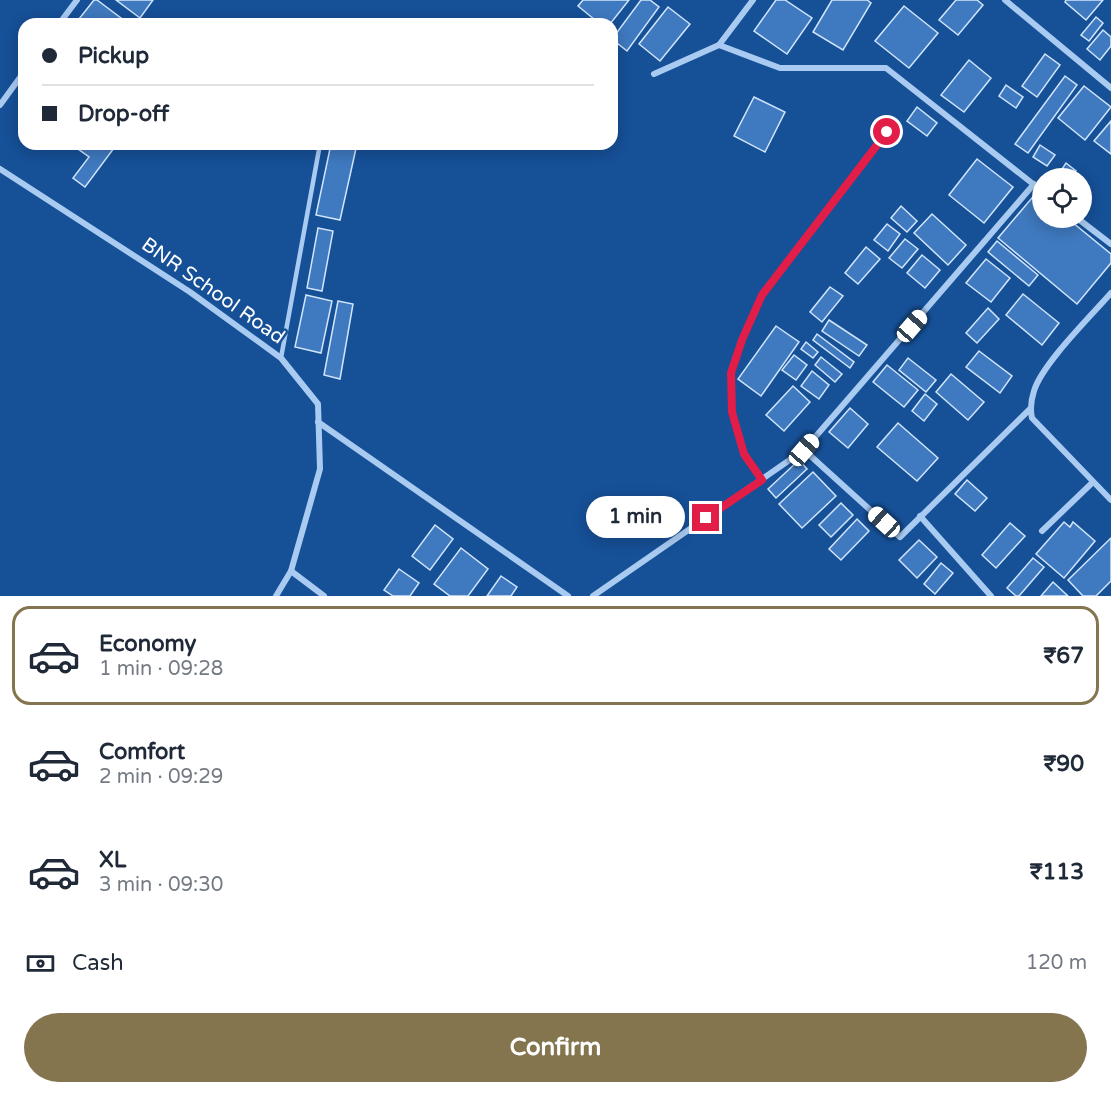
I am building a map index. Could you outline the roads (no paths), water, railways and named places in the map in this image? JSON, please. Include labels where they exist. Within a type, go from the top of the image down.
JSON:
[{"type":"street","points":[[64,18],[77,0]]},
{"type":"street","points":[[654,74],[719,45],[753,0]]},
{"type":"street","points":[[1005,0],[1111,88]]},
{"type":"street","points":[[719,45],[780,68],[886,68],[1032,182]]},
{"type":"street","points":[[0,105],[18,80]]},
{"type":"street","points":[[762,480],[744,454],[732,412],[731,373],[742,340],[762,295],[887,132]]},
{"type":"street","name":"BNR School Road","points":[[0,169],[190,292],[281,358],[318,404],[320,469],[291,571],[276,596]]},
{"type":"street","points":[[593,596],[804,450],[1032,186]]},
{"type":"street","points":[[1090,228],[1111,244]]},
{"type":"street","points":[[1111,293],[1052,361],[1034,389],[1030,409],[1032,418],[1111,500]]},
{"type":"street","points":[[804,450],[900,537],[1030,409]]},
{"type":"street","points":[[318,422],[568,596]]},
{"type":"street","points":[[1042,531],[1093,482]]},
{"type":"street","points":[[920,516],[991,596]]},
{"type":"street","points":[[291,571],[324,596]]},
{"type":"lane","points":[[281,358],[319,150]]}]
